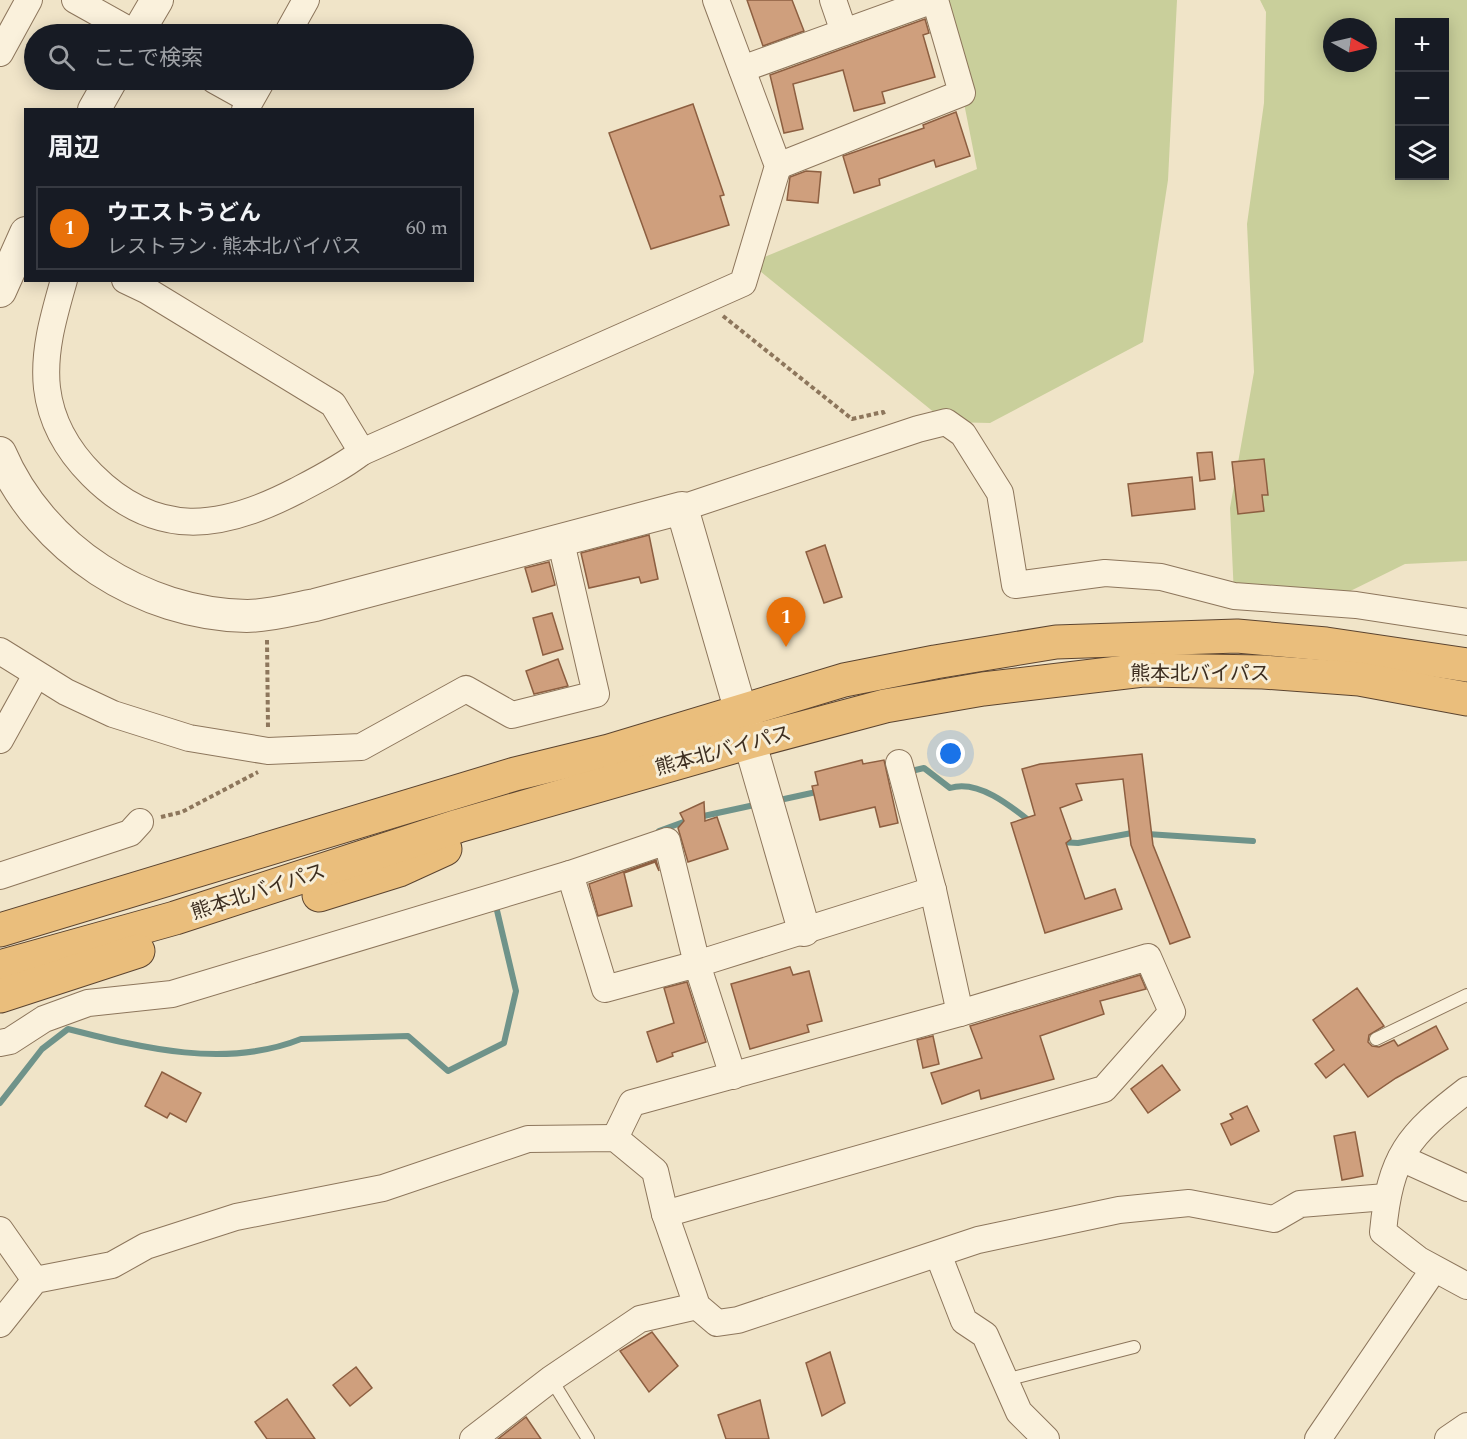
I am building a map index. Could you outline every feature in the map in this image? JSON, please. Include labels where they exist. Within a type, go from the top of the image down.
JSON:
[{"type":"highway","name":"熊本北バイパス","points":[[0,930],[515,774],[609,751],[844,680],[1056,642],[1237,636],[1326,644],[1467,665]]},
{"type":"highway","name":"熊本北バイパス","points":[[0,967],[175,918],[458,826],[750,742],[885,706],[983,689],[1143,670],[1263,672],[1359,679],[1467,699]]},
{"type":"highway","points":[[0,996],[399,870],[550,801]]},
{"type":"highway","points":[[0,914],[82,891],[172,879]]},
{"type":"street","points":[[0,53],[29,0]]},
{"type":"street","points":[[75,0],[118,24]]},
{"type":"street","points":[[142,24],[157,0]]},
{"type":"street","points":[[293,24],[306,0]]},
{"type":"street","points":[[64,282],[50,336],[47,387],[52,411],[61,435],[81,464],[100,483],[129,504],[153,516],[182,523],[220,521],[270,505],[339,470],[362,452],[743,283],[778,166],[716,0]]},
{"type":"street","points":[[833,0],[844,32]]},
{"type":"street","points":[[742,69],[934,0],[962,93],[778,166]]},
{"type":"street","points":[[95,108],[105,90]]},
{"type":"street","points":[[238,90],[253,96]]},
{"type":"street","points":[[0,291],[24,237]]},
{"type":"street","points":[[141,284],[333,404],[362,452]]},
{"type":"street","points":[[0,453],[21,495],[47,528],[67,548],[97,569],[124,584],[180,604],[236,614],[266,615],[315,605],[560,538],[682,508],[891,438],[946,422],[963,434],[1000,493],[1015,585],[1105,573],[1161,577],[1234,596],[1356,605],[1467,622]]},
{"type":"street","points":[[682,508],[804,930]]},
{"type":"street","points":[[0,651],[36,675],[97,707],[135,722],[199,740],[268,751],[362,747],[466,689],[512,715],[596,694],[560,538]]},
{"type":"street","points":[[0,740],[36,675]]},
{"type":"street","points":[[899,763],[933,890],[960,1012]]},
{"type":"street","points":[[0,876],[130,833],[140,822]]},
{"type":"street","points":[[0,1043],[10,1041],[44,1019],[88,1003],[172,994],[570,874],[667,841],[697,964],[733,1076]]},
{"type":"street","points":[[570,874],[605,989],[697,964],[933,890]]},
{"type":"street","points":[[615,1138],[632,1102],[733,1076],[1148,957],[1172,1011],[1104,1089],[665,1214]]},
{"type":"street","points":[[1467,1090],[1426,1121],[1394,1169],[1386,1197],[1383,1232],[1434,1269],[1467,1286]]},
{"type":"street","points":[[0,1324],[35,1280],[112,1265],[146,1246],[236,1217],[383,1188],[528,1139],[615,1138],[655,1171],[665,1214],[697,1306],[717,1323],[738,1320],[978,1240],[1119,1210],[1189,1203],[1274,1219],[1300,1204],[1386,1197]]},
{"type":"street","points":[[1401,1158],[1467,1188]]},
{"type":"street","points":[[0,1230],[35,1280]]},
{"type":"street","points":[[938,1254],[964,1321],[985,1335],[1019,1412],[1046,1439]]},
{"type":"street","points":[[1318,1439],[1434,1269]]},
{"type":"street","points":[[473,1439],[551,1379],[640,1319],[697,1306]]},
{"type":"street","points":[[1448,1439],[1467,1426]]},
{"type":"lane","points":[[1376,1039],[1467,995]]},
{"type":"lane","points":[[1005,1380],[1134,1347]]},
{"type":"lane","points":[[551,1379],[588,1439]]},
{"type":"path","points":[[703,301],[852,419],[883,412],[891,438]]},
{"type":"path","points":[[140,822],[182,812],[266,768],[268,751],[266,615]]},
{"type":"green space","points":[[935,0],[1177,0],[1168,180],[1143,342],[990,423],[946,422],[750,263],[977,169],[962,93]]},
{"type":"green space","points":[[1260,0],[1467,0],[1467,561],[1405,564],[1326,603],[1234,596],[1230,508],[1254,372],[1247,224],[1264,103],[1266,12]]},
{"type":"building","points":[[747,0],[792,0],[804,31],[763,46]]},
{"type":"building","points":[[925,19],[929,33],[923,35],[935,77],[882,92],[885,103],[854,111],[843,70],[793,84],[803,129],[784,133],[770,75]]},
{"type":"building","points":[[693,104],[724,195],[720,196],[729,225],[651,249],[609,133]]},
{"type":"building","points":[[956,112],[970,156],[936,167],[934,160],[879,179],[880,185],[854,193],[843,156],[924,128],[923,125]]},
{"type":"building","points":[[806,171],[821,172],[818,203],[787,200],[790,177]]},
{"type":"building","points":[[1212,452],[1215,479],[1200,481],[1197,453]]},
{"type":"building","points":[[1264,459],[1268,495],[1262,495],[1264,511],[1238,514],[1232,462]]},
{"type":"building","points":[[1192,477],[1195,509],[1132,516],[1128,484]]},
{"type":"building","points":[[649,535],[658,579],[641,583],[639,577],[589,588],[581,553]]},
{"type":"building","points":[[825,545],[842,597],[824,603],[806,552]]},
{"type":"building","points":[[549,562],[555,585],[532,592],[525,568]]},
{"type":"building","points":[[552,613],[563,649],[543,655],[533,618]]},
{"type":"building","points":[[558,659],[568,686],[534,694],[526,671]]},
{"type":"building","points":[[1142,754],[1153,845],[1190,937],[1170,944],[1131,845],[1123,779],[1076,784],[1082,800],[1060,808],[1071,839],[1066,843],[1085,899],[1115,889],[1122,909],[1045,933],[1011,823],[1035,815],[1022,769],[1040,764]]},
{"type":"building","points":[[862,760],[863,764],[884,760],[898,823],[880,827],[875,807],[820,820],[812,786],[818,785],[815,772]]},
{"type":"building","points":[[704,802],[705,821],[717,817],[728,849],[688,862],[678,828],[684,821],[680,813]]},
{"type":"building","points":[[656,860],[659,871],[655,862],[624,873],[632,906],[598,916],[589,884]]},
{"type":"building","points":[[790,967],[793,975],[809,971],[822,1021],[807,1025],[809,1032],[750,1049],[731,984]]},
{"type":"building","points":[[1140,975],[1146,989],[1100,1001],[1104,1014],[1040,1036],[1054,1079],[981,1099],[979,1090],[942,1104],[931,1073],[982,1058],[970,1026]]},
{"type":"building","points":[[687,982],[706,1042],[672,1053],[673,1056],[657,1062],[647,1032],[674,1023],[664,988]]},
{"type":"building","points":[[1357,988],[1384,1026],[1369,1035],[1368,1042],[1372,1046],[1379,1047],[1394,1040],[1398,1046],[1436,1026],[1448,1049],[1396,1078],[1368,1097],[1344,1064],[1326,1078],[1315,1064],[1334,1050],[1313,1020]]},
{"type":"building","points":[[933,1036],[939,1064],[923,1068],[917,1040]]},
{"type":"building","points":[[1162,1065],[1180,1090],[1148,1113],[1131,1089]]},
{"type":"building","points":[[162,1072],[201,1093],[186,1122],[170,1113],[167,1118],[145,1106]]},
{"type":"building","points":[[1247,1106],[1259,1131],[1231,1145],[1221,1124],[1233,1119],[1230,1114]]},
{"type":"building","points":[[1355,1132],[1363,1176],[1342,1180],[1334,1136]]},
{"type":"building","points":[[652,1332],[678,1366],[649,1392],[620,1351]]},
{"type":"building","points":[[830,1352],[845,1403],[822,1416],[806,1363]]},
{"type":"building","points":[[356,1367],[372,1388],[350,1406],[333,1385]]},
{"type":"building","points":[[287,1399],[315,1439],[267,1439],[255,1422]]},
{"type":"building","points":[[760,1400],[769,1439],[726,1439],[718,1415]]},
{"type":"building","points":[[526,1417],[541,1439],[498,1439]]},
{"type":"waterway","points":[[907,772],[924,768],[950,788],[961,786],[983,791],[1004,802],[1032,823]]},
{"type":"waterway","points":[[775,801],[821,791]]},
{"type":"waterway","points":[[699,817],[759,804]]},
{"type":"waterway","points":[[659,831],[689,820]]},
{"type":"waterway","points":[[1060,842],[1078,843],[1132,833],[1253,841]]},
{"type":"waterway","points":[[0,1103],[42,1049],[68,1029],[155,1048],[214,1054],[243,1053],[273,1048],[301,1039],[408,1036],[448,1071],[504,1043],[516,991],[495,902]]},
{"type":"place","name":"ウエストうどん","points":[[786,647]]}]
